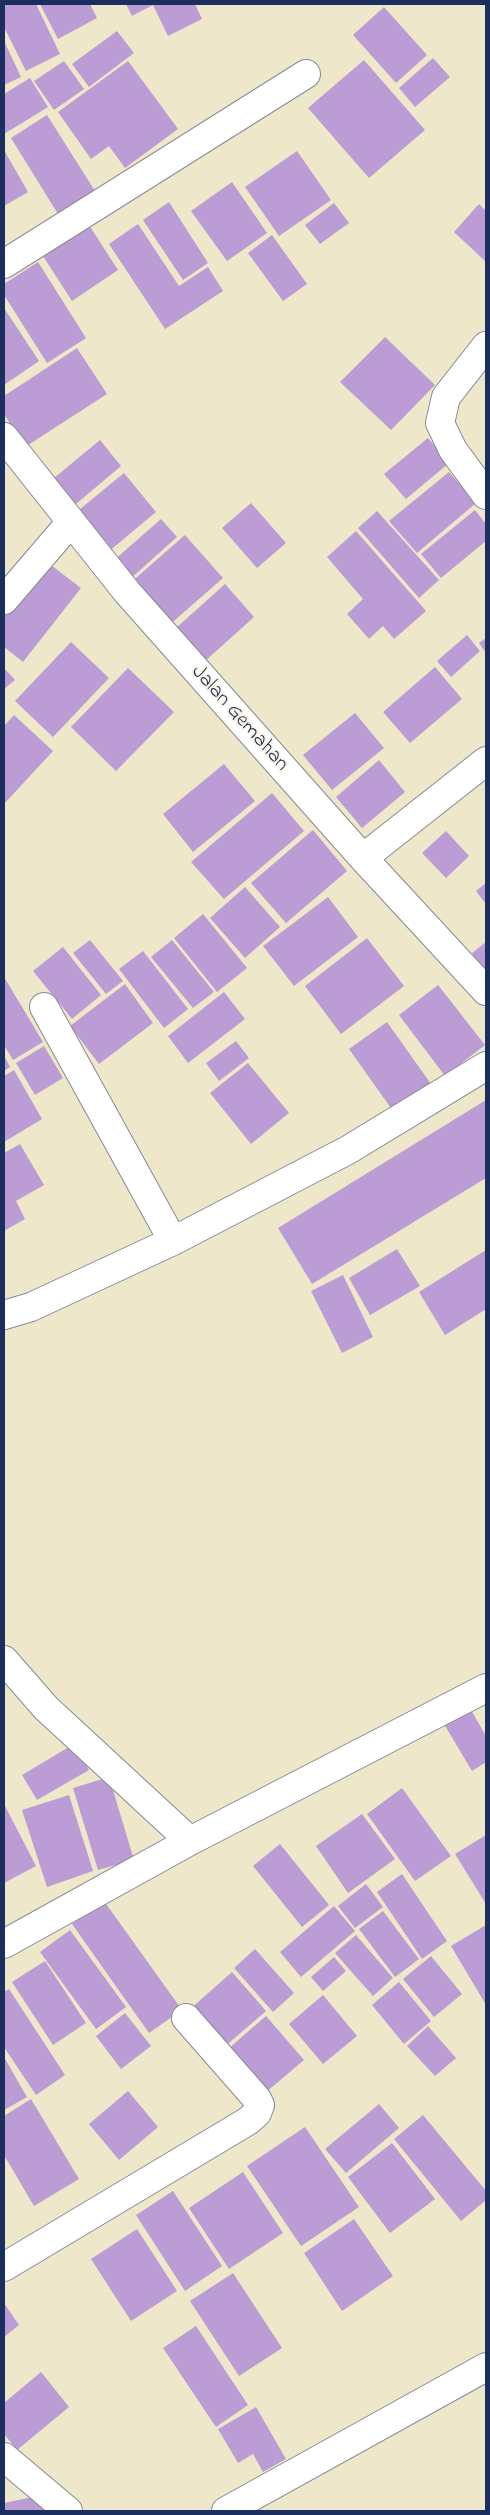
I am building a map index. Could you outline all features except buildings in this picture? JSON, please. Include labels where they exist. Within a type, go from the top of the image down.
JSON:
[{"type":"street","points":[[4,264],[306,74]]},
{"type":"street","points":[[486,346],[446,396],[440,415],[442,431],[486,495]]},
{"type":"street","name":"Jalan Gemahan","points":[[4,437],[70,523],[134,599],[363,858],[486,991]]},
{"type":"street","points":[[4,600],[70,523]]},
{"type":"street","points":[[363,858],[486,762]]},
{"type":"street","points":[[44,1007],[173,1241]]},
{"type":"street","points":[[4,1315],[40,1303],[173,1241],[348,1150],[486,1066]]},
{"type":"street","points":[[4,1660],[46,1708],[190,1842]]},
{"type":"street","points":[[4,1944],[190,1842],[486,1688]]},
{"type":"street","points":[[4,2267],[248,2121],[257,2113],[260,2105],[257,2099],[186,2018]]},
{"type":"street","points":[[226,2511],[486,2367]]},
{"type":"street","points":[[4,2456],[68,2511]]}]
